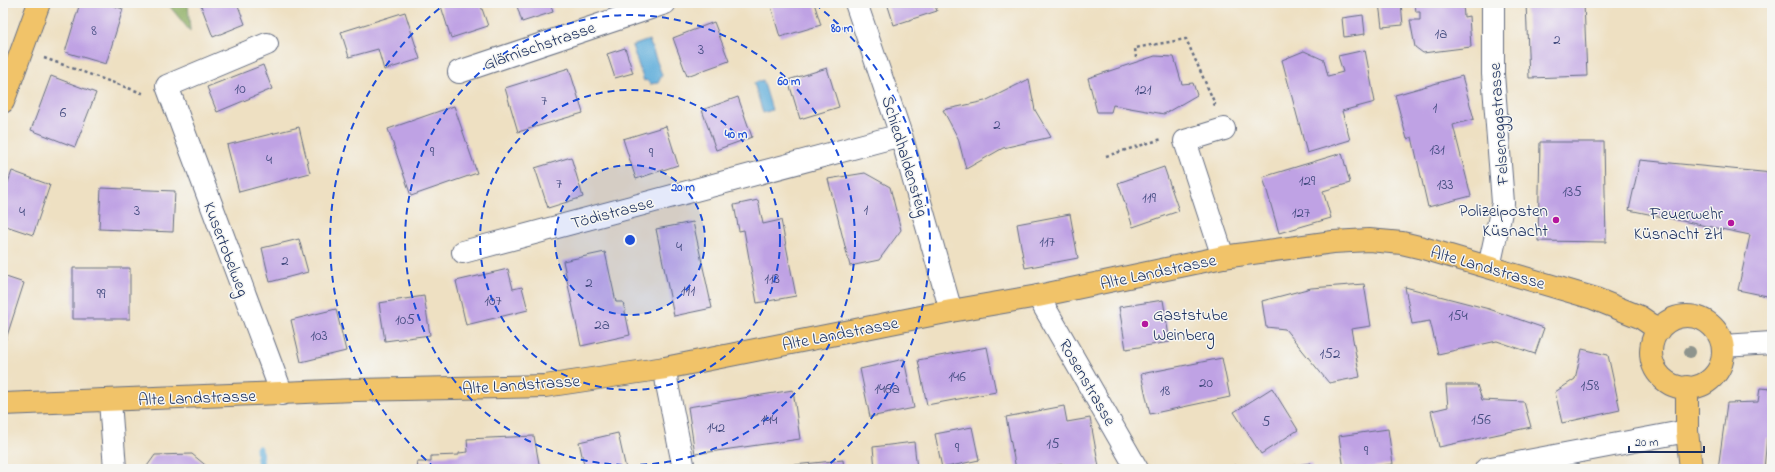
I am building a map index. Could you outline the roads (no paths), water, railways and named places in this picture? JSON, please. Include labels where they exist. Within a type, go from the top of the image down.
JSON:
[{"type":"main road","points":[[3,102],[39,3]]},
{"type":"main road","name":"Alte Landstrasse","points":[[3,404],[545,386],[665,368],[951,311],[1038,296],[1223,257],[1333,242],[1379,240],[1402,243],[1593,298],[1640,317],[1659,330]]},
{"type":"main road","points":[[1686,316],[1696,317],[1706,321],[1720,336],[1723,346],[1723,359],[1718,370],[1710,380],[1687,388],[1674,385],[1663,378],[1655,368],[1652,355],[1653,342],[1659,330],[1675,318],[1686,316]]},
{"type":"main road","points":[[1687,388],[1687,431],[1691,469]]},
{"type":"street","name":"Glärnischstrasse","points":[[459,72],[665,3]]},
{"type":"street","name":"Schiedhaldensteig","points":[[856,3],[901,135],[951,311]]},
{"type":"street","name":"Felseneggstrasse","points":[[1489,267],[1503,203],[1493,74],[1492,3]]},
{"type":"street","name":"Kusertobelweg","points":[[267,44],[167,86],[282,394]]},
{"type":"street","points":[[1223,257],[1185,141],[1224,129]]},
{"type":"street","name":"Tödistrasse","points":[[462,252],[901,135]]},
{"type":"street","name":"Rosenstrasse","points":[[1038,296],[1137,469]]},
{"type":"street","points":[[1723,346],[1772,343]]},
{"type":"street","points":[[665,368],[684,469]]},
{"type":"street","points":[[110,401],[115,469]]},
{"type":"street","points":[[1486,469],[1687,431]]},
{"type":"water","points":[[649,40],[662,75],[658,83],[650,84],[646,80],[644,81],[632,46]]},
{"type":"water","points":[[763,80],[772,110],[763,113],[754,83]]},
{"type":"waterway","points":[[259,449],[261,469]]},
{"type":"place","name":"Polizeiposten Küsnacht","points":[[1556,220]]},
{"type":"place","name":"Feuerwehr Küsnacht ZH","points":[[1731,223]]},
{"type":"place","name":"Gaststube Weinberg","points":[[1145,324]]}]
